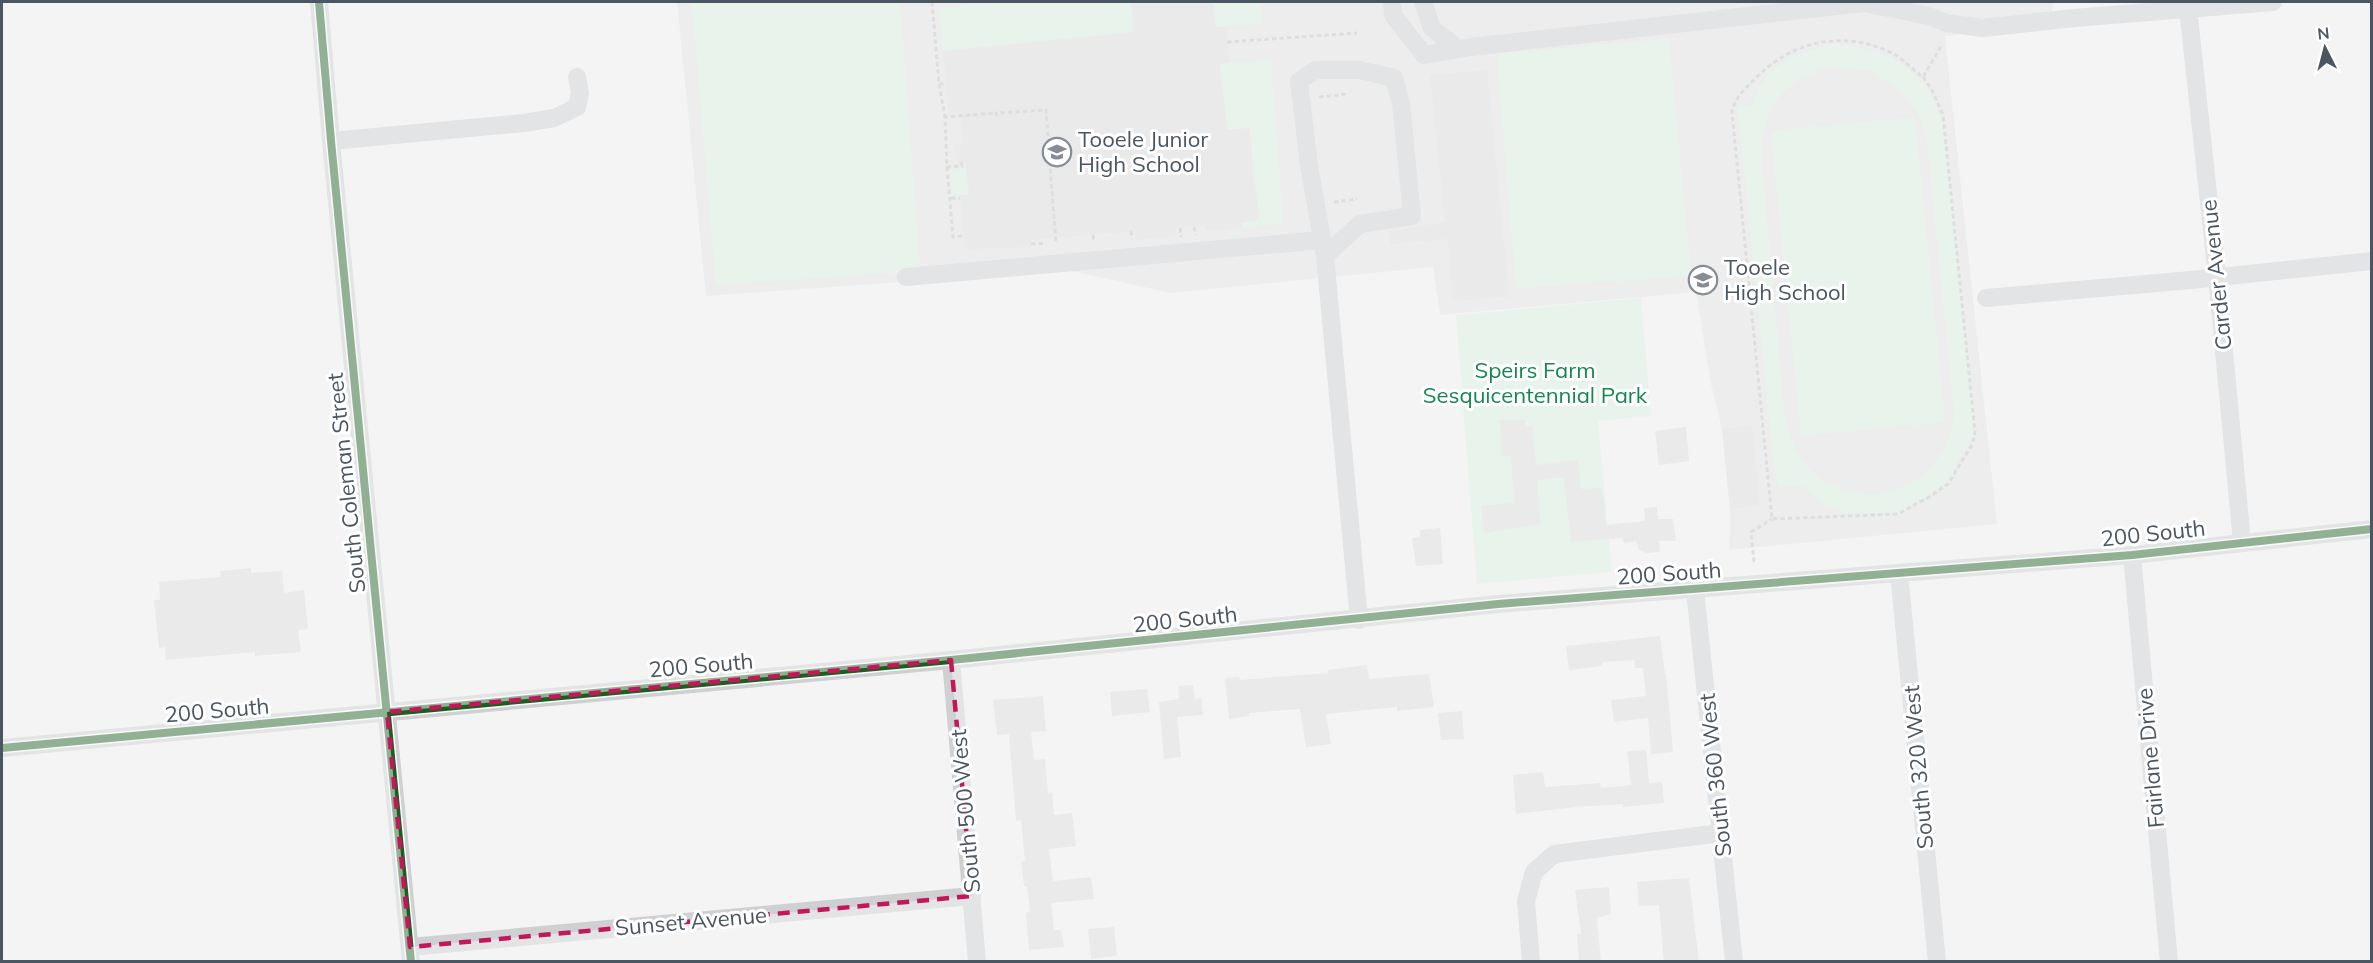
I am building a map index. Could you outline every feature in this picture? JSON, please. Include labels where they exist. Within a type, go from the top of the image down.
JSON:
[{"type":"street","name":"South Coleman Street","points":[[319,2],[410,954]]},
{"type":"street","points":[[1423,2],[1432,28],[1458,49]]},
{"type":"street","points":[[1392,8],[1424,55],[1458,49],[1864,3],[1929,16],[1946,23],[1983,28],[2273,2]]},
{"type":"street","name":"Carder Avenue","points":[[2188,8],[2242,542]]},
{"type":"street","points":[[906,278],[1323,248],[1360,224],[1412,216],[1401,103],[1394,78],[1360,70],[1316,70],[1299,81],[1309,165],[1323,248],[1359,620]]},
{"type":"street","points":[[331,141],[524,123],[554,118],[576,107],[580,93],[577,77]]},
{"type":"street","points":[[1986,297],[2372,261]]},
{"type":"street","name":"200 South","points":[[2,748],[951,660],[1498,604],[2132,555],[2372,529]]},
{"type":"street","name":"Fairlane Drive","points":[[2132,555],[2169,962]]},
{"type":"street","name":"South 320 West","points":[[1899,573],[1937,962]]},
{"type":"street","name":"South 360 West","points":[[1695,590],[1734,962]]},
{"type":"street","name":"South 500 West","points":[[951,660],[977,962]]},
{"type":"street","points":[[1531,962],[1526,901],[1534,872],[1554,854],[1721,833]]},
{"type":"street","name":"Sunset Avenue","points":[[410,954],[972,896]]},
{"type":"path","points":[[932,2],[939,84],[945,117],[953,237],[963,236]]},
{"type":"path","points":[[1227,42],[1357,33]]},
{"type":"path","points":[[1754,562],[1751,532],[1772,519],[1898,514],[1948,484],[1973,443],[1975,432],[1943,115],[1932,90],[1923,77],[1896,55],[1872,45],[1836,39],[1808,45],[1780,57],[1734,101],[1732,112],[1772,519]]},
{"type":"path","points":[[1923,77],[1942,45]]},
{"type":"path","points":[[939,84],[946,84]]},
{"type":"path","points":[[1319,97],[1347,94]]},
{"type":"path","points":[[945,117],[1046,110],[1056,243]]},
{"type":"path","points":[[947,167],[962,166],[961,162]]},
{"type":"path","points":[[951,198],[960,198]]},
{"type":"path","points":[[1329,202],[1357,199]]},
{"type":"path","points":[[1194,227],[1196,237]]},
{"type":"path","points":[[1131,231],[1132,241]]},
{"type":"path","points":[[1093,235],[1094,242]]},
{"type":"path","points":[[1031,243],[1046,243]]},
{"type":"highlighted area","points":[[951,660],[972,896],[410,947],[387,712]]},
{"type":"shaded area","points":[[677,2],[2054,2],[2048,25],[1945,36],[1997,524],[1729,550],[1730,509],[1722,429],[1711,384],[1696,292],[1440,315],[1433,267],[1171,293],[1067,270],[706,296]]},
{"type":"green space","points":[[692,2],[900,2],[920,271],[716,285]]},
{"type":"green space","points":[[1003,2],[1131,2],[1134,32],[943,51],[940,8]]},
{"type":"green space","points":[[1213,2],[1260,2],[1262,24],[1216,27]]},
{"type":"green space","points":[[1669,39],[1691,276],[1516,288],[1497,54]]},
{"type":"green space","points":[[1836,44],[1861,48],[1886,56],[1908,69],[1926,88],[1944,126],[1975,428],[1946,482],[1921,500],[1897,513],[1847,513],[1819,502],[1803,486],[1778,486],[1772,450],[1738,107],[1752,105],[1758,90],[1766,79],[1784,62],[1808,51]],"holes":[[[1827,67],[1870,70],[1910,101],[1927,137],[1954,412],[1943,450],[1932,466],[1919,478],[1903,487],[1885,493],[1866,494],[1840,488],[1814,473],[1800,457],[1788,428],[1784,412],[1761,152],[1772,107],[1787,89]]]},
{"type":"green space","points":[[1271,60],[1283,224],[1242,228],[1241,223],[1259,220],[1249,128],[1227,130],[1220,64]]},
{"type":"green space","points":[[1915,117],[1945,422],[1801,436],[1771,131]]},
{"type":"green space","points":[[966,168],[969,195],[952,195],[951,170]]},
{"type":"green space","name":"Speirs Farm Sesquicentennial Park","points":[[1641,298],[1651,416],[1598,421],[1612,572],[1477,584],[1456,315]]},
{"type":"building","points":[[1131,2],[1213,2],[1216,27],[1226,27],[1229,63],[1220,64],[1227,130],[1249,128],[1259,220],[1241,223],[1242,228],[1205,230],[1205,226],[1176,228],[1176,236],[1136,240],[1135,231],[1031,240],[1031,247],[964,249],[960,195],[969,195],[966,162],[957,163],[955,145],[964,144],[959,112],[949,113],[943,51],[1134,32]]},
{"type":"building","points":[[1487,70],[1509,297],[1453,301],[1448,239],[1391,244],[1389,231],[1445,222],[1430,75]]},
{"type":"building","points":[[1500,420],[1525,420],[1525,427],[1533,426],[1536,465],[1578,460],[1581,489],[1602,488],[1606,525],[1645,521],[1644,508],[1657,507],[1658,519],[1673,519],[1676,541],[1659,541],[1660,552],[1647,553],[1639,550],[1636,541],[1624,543],[1623,538],[1571,542],[1564,477],[1537,480],[1540,524],[1484,533],[1481,506],[1514,503],[1511,456],[1502,456]]},
{"type":"building","points":[[1752,426],[1760,506],[1730,509],[1722,429]]},
{"type":"building","points":[[1686,427],[1689,461],[1659,465],[1655,431]]},
{"type":"building","points":[[1440,528],[1443,564],[1416,566],[1412,538],[1420,537],[1420,530]]},
{"type":"building","points":[[251,568],[251,573],[282,571],[284,593],[304,590],[308,629],[298,630],[301,652],[255,656],[255,652],[166,660],[165,647],[159,648],[154,600],[160,600],[159,582],[221,577],[220,571]]},
{"type":"building","points":[[1660,636],[1673,752],[1651,754],[1648,718],[1614,722],[1611,700],[1646,696],[1643,668],[1635,668],[1634,660],[1602,662],[1602,666],[1569,670],[1566,646]]},
{"type":"building","points":[[1367,665],[1369,679],[1429,674],[1434,707],[1397,711],[1397,707],[1326,714],[1331,744],[1306,747],[1300,709],[1249,713],[1249,716],[1229,719],[1225,678],[1239,677],[1240,680],[1328,673],[1328,670]]},
{"type":"building","points":[[1193,685],[1195,699],[1201,698],[1203,715],[1177,717],[1181,757],[1164,759],[1159,702],[1179,699],[1178,686]]},
{"type":"building","points":[[1147,689],[1150,712],[1112,716],[1110,692]]},
{"type":"building","points":[[1043,696],[1046,731],[1031,732],[1034,760],[1045,759],[1048,793],[1052,792],[1054,815],[1072,813],[1076,846],[1049,849],[1053,881],[1091,877],[1094,899],[1051,903],[1054,930],[1061,930],[1064,947],[1029,950],[1026,913],[1030,912],[1021,861],[1025,861],[1021,820],[1016,821],[1009,734],[997,735],[993,700]]},
{"type":"building","points":[[1462,711],[1464,739],[1441,740],[1438,713]]},
{"type":"building","points":[[1646,750],[1649,783],[1662,782],[1664,803],[1623,807],[1623,804],[1576,807],[1516,814],[1513,775],[1543,772],[1545,787],[1600,783],[1601,788],[1631,785],[1627,751]]},
{"type":"building","points":[[1689,878],[1699,962],[1664,962],[1659,905],[1639,906],[1637,882]]},
{"type":"building","points":[[1609,887],[1611,914],[1597,918],[1601,962],[1579,962],[1577,934],[1581,934],[1575,890]]},
{"type":"building","points":[[1114,927],[1117,956],[1091,959],[1088,929]]},
{"type":"cycle path","points":[[319,2],[411,962]]},
{"type":"cycle path","points":[[2,748],[951,660],[1498,604],[2132,555],[2372,529]]},
{"type":"place","name":"Tooele Junior High School","points":[[1057,152]]},
{"type":"place","name":"Tooele High School","points":[[1703,280]]}]
